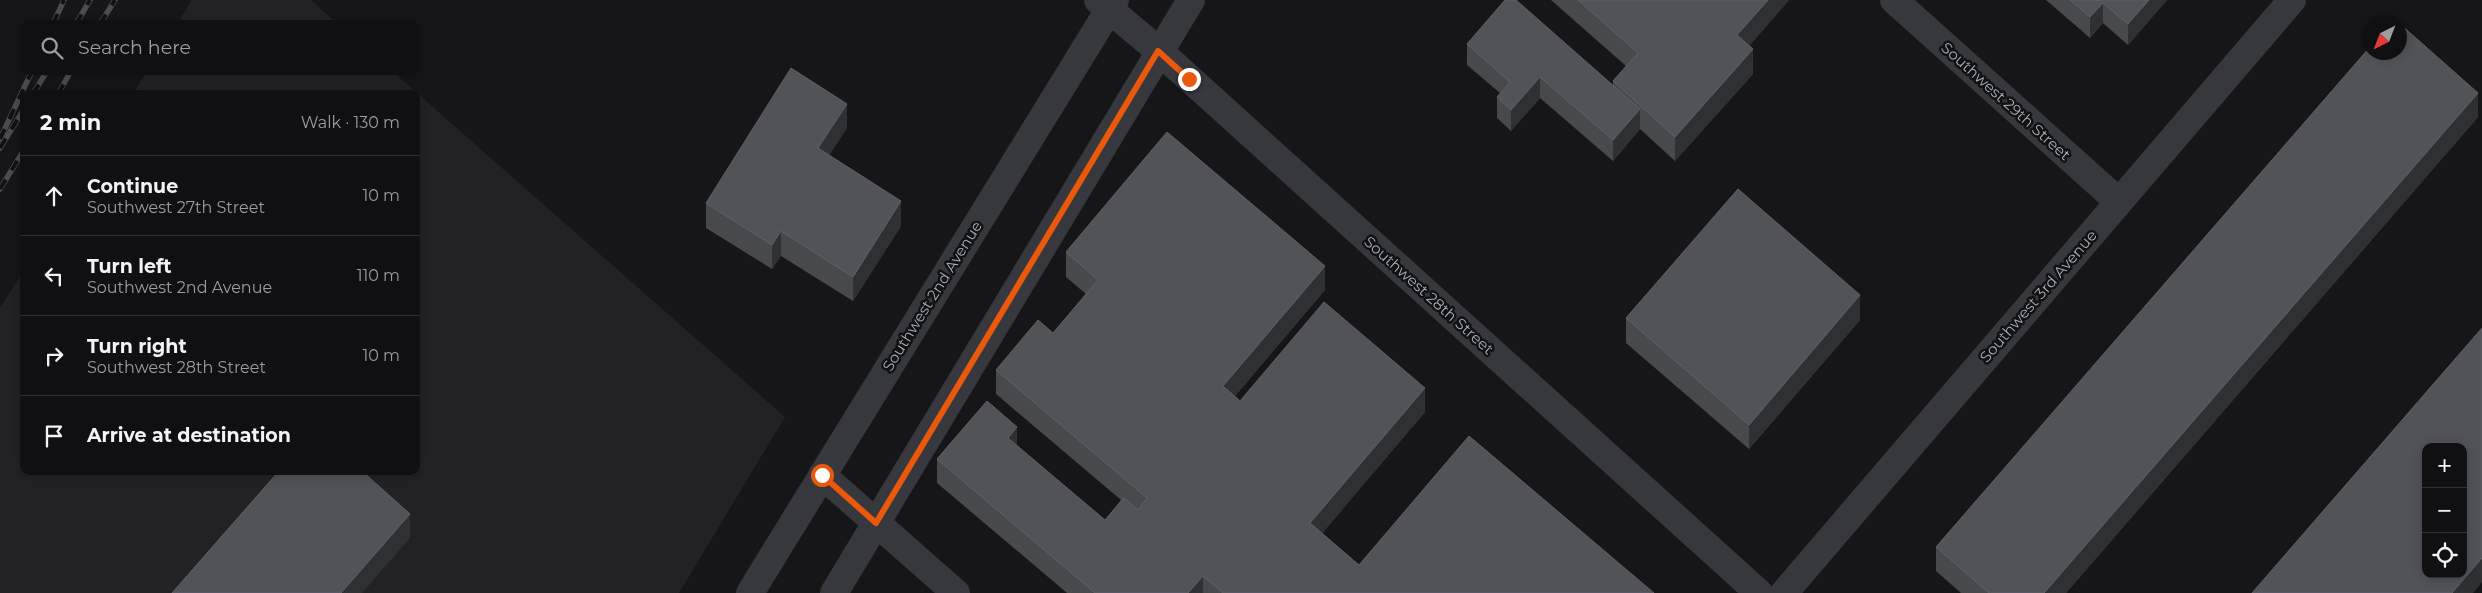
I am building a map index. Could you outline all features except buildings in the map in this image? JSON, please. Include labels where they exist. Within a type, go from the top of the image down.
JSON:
[{"type":"street","points":[[834,593],[1158,51],[1191,0]]},
{"type":"street","name":"Southwest 29th Street","points":[[1894,0],[2119,202]]},
{"type":"street","name":"Southwest 3rd Avenue","points":[[1784,593],[2292,0]]},
{"type":"street","name":"Southwest 28th Street","points":[[1107,3],[1759,593]]},
{"type":"street","name":"Southwest 2nd Avenue","points":[[750,593],[1107,3]]},
{"type":"street","points":[[822,475],[956,593]]},
{"type":"shaded area","points":[[192,0],[311,0],[334,20],[180,20]]},
{"type":"shaded area","points":[[145,75],[397,75],[414,90],[135,90]]},
{"type":"shaded area","points":[[420,96],[785,417],[679,593],[0,593],[0,308],[20,276],[20,475],[420,475]]},
{"type":"railway","points":[[55,20],[64,0]]},
{"type":"railway","points":[[78,20],[90,0]]},
{"type":"railway","points":[[102,20],[115,0]]},
{"type":"railway","points":[[23,90],[30,75]]},
{"type":"railway","points":[[35,90],[45,75]]},
{"type":"railway","points":[[60,90],[69,75]]},
{"type":"railway","points":[[0,139],[20,96]]},
{"type":"railway","points":[[0,148],[20,116]]},
{"type":"railway","points":[[0,189],[20,156]]},
{"type":"route","points":[[822,475],[876,523],[1158,51],[1189,79]]}]
